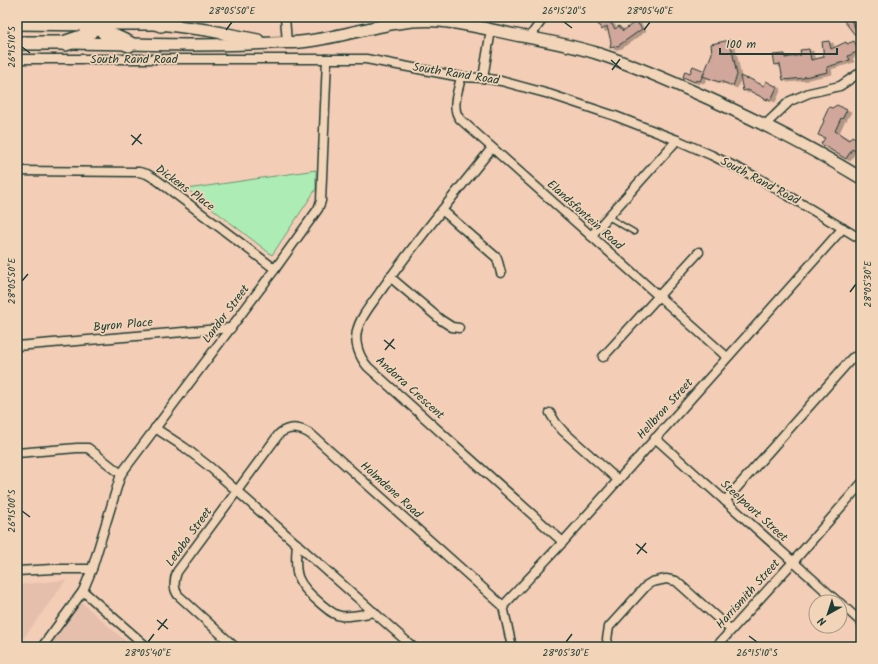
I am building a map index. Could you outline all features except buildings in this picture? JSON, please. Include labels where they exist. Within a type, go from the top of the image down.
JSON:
[{"type":"highway","points":[[144,17],[161,24]]},
{"type":"highway","points":[[66,43],[84,37],[97,19],[107,34],[129,44]]},
{"type":"main road","name":"South Rand Road","points":[[17,23],[97,19],[161,24],[207,30],[274,43]]},
{"type":"main road","name":"South Rand Road","points":[[17,43],[241,45],[287,43],[329,38],[409,22],[439,21],[491,30],[588,51],[627,64],[714,100],[818,153],[861,178]]},
{"type":"street","points":[[285,17],[287,43]]},
{"type":"street","points":[[529,38],[544,17]]},
{"type":"street","points":[[483,78],[491,30]]},
{"type":"street","name":"South Rand Road","points":[[17,59],[366,58],[461,77],[483,78],[518,85],[615,116],[711,155],[760,179],[861,239]]},
{"type":"street","name":"Landor Street","points":[[42,647],[83,591],[92,569],[121,474],[275,269],[304,229],[320,203],[327,59]]},
{"type":"street","points":[[765,125],[790,101],[809,93],[840,86],[861,72]]},
{"type":"street","name":"Elandsfontein Road","points":[[461,77],[455,107],[457,116],[727,357]]},
{"type":"street","points":[[591,236],[677,140]]},
{"type":"street","name":"Andorra Crescent","points":[[492,148],[390,277],[358,326],[356,332],[356,342],[363,362],[563,542]]},
{"type":"street","name":"Dickens Place","points":[[17,171],[103,171],[139,172],[147,174],[275,269]]},
{"type":"street","points":[[442,210],[497,258],[501,273]]},
{"type":"street","name":"Hellbron Street","points":[[503,606],[563,542],[654,438],[843,228]]},
{"type":"street","points":[[603,357],[699,252]]},
{"type":"street","points":[[390,277],[441,320],[452,327],[459,328]]},
{"type":"street","name":"Byron Place","points":[[17,346],[231,328]]},
{"type":"street","points":[[725,501],[852,358],[861,354]]},
{"type":"street","points":[[550,413],[563,431],[618,480]]},
{"type":"street","points":[[155,428],[184,446],[413,647]]},
{"type":"street","name":"Holmdene Road","points":[[237,492],[279,434],[291,428],[304,430],[313,436],[503,606]]},
{"type":"street","name":"Steelpoort Street","points":[[654,438],[829,594]]},
{"type":"street","points":[[17,453],[88,448],[121,474]]},
{"type":"street","name":"Harrismith Street","points":[[716,647],[861,484]]},
{"type":"street","name":"Letaba Street","points":[[235,647],[178,596],[175,590],[175,582],[177,572],[237,492]]},
{"type":"street","points":[[297,544],[297,574],[301,584],[312,597],[336,615],[349,616],[374,612]]},
{"type":"street","points":[[17,572],[53,569],[92,569]]},
{"type":"street","points":[[609,647],[607,639],[609,627],[647,585],[652,582],[666,579],[680,584],[731,630]]},
{"type":"street","points":[[83,591],[147,647]]},
{"type":"street","points":[[503,606],[512,647]]},
{"type":"street","name":"Steelpoort Street","points":[[848,610],[861,621]]},
{"type":"lane","points":[[608,217],[634,232]]},
{"type":"shaded area","points":[[66,580],[17,647],[17,585]]},
{"type":"shaded area","points":[[81,602],[132,647],[48,647]]},
{"type":"green space","points":[[316,170],[316,189],[272,255],[187,189]]}]
